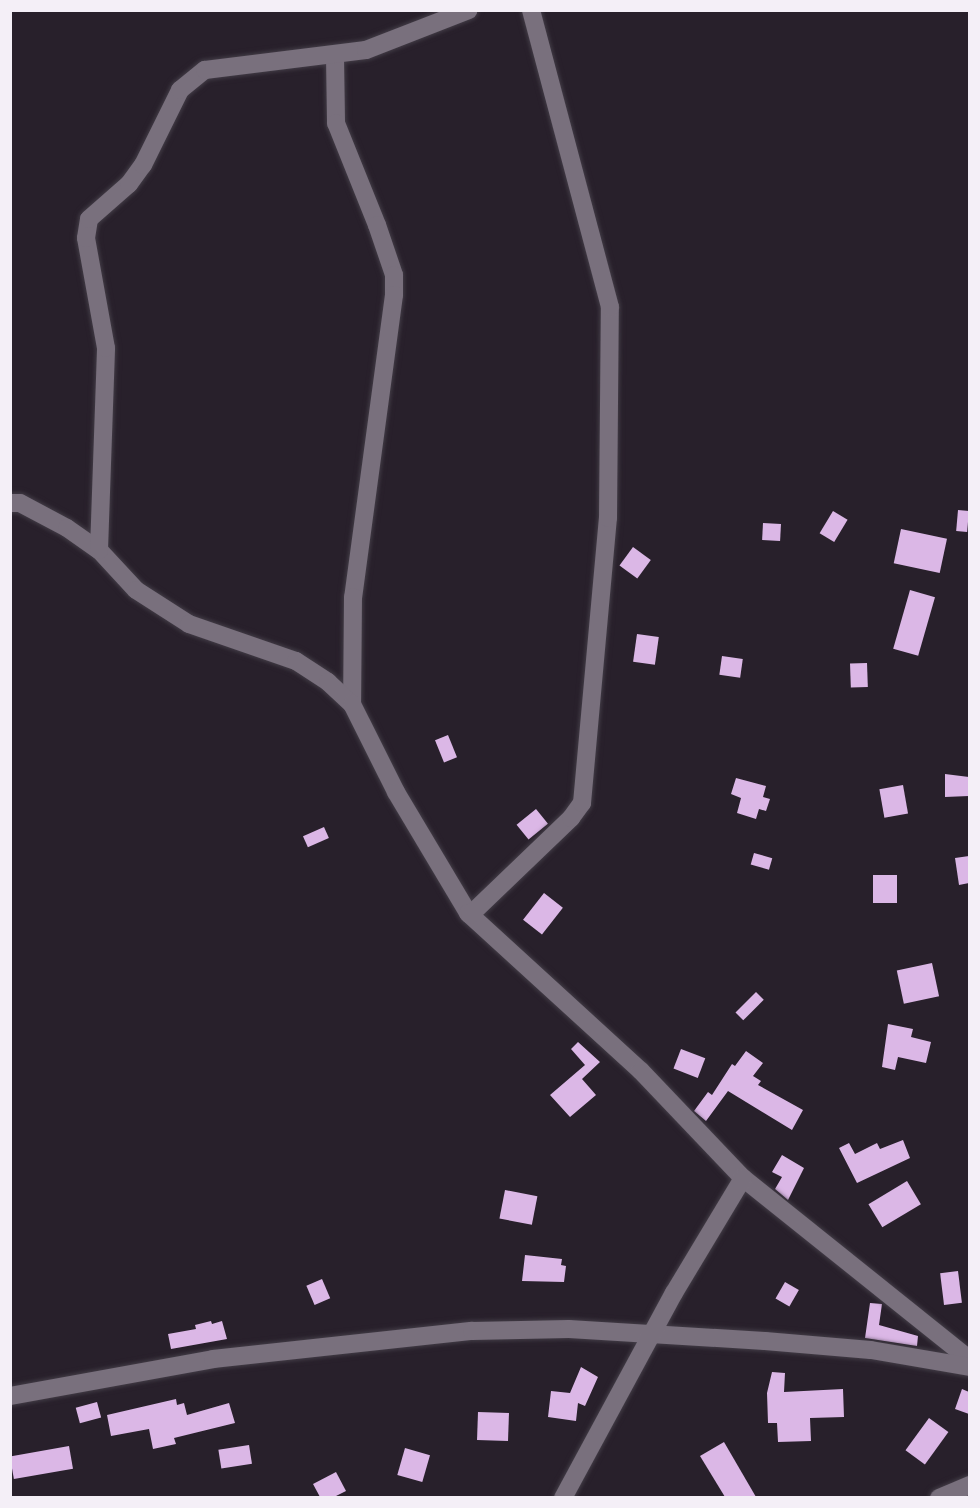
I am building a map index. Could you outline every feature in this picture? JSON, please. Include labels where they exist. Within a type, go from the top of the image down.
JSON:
[{"type":"street","points":[[99,550],[106,348],[86,238],[89,219],[129,184],[142,165],[180,90],[191,78],[206,70],[335,57],[394,42],[469,10]]},
{"type":"street","points":[[470,915],[571,818],[582,803],[608,518],[610,307],[531,10]]},
{"type":"street","points":[[335,57],[336,123],[377,225],[394,275],[394,295],[353,597],[356,679],[352,704]]},
{"type":"street","points":[[10,503],[20,503],[68,528],[99,550],[136,590],[189,624],[296,661],[352,704],[401,801],[470,915],[641,1071],[743,1178],[969,1360]]},
{"type":"street","points":[[563,1497],[743,1178]]},
{"type":"street","points":[[10,1396],[213,1359],[402,1337],[569,1329],[871,1350],[969,1367]]},
{"type":"street","points":[[939,1497],[969,1485]]},
{"type":"building","points":[[958,510],[969,511],[967,532],[956,531]]},
{"type":"building","points":[[833,511],[848,520],[834,542],[820,533]]},
{"type":"building","points":[[763,523],[781,524],[780,541],[762,540]]},
{"type":"building","points":[[901,529],[947,539],[940,573],[894,563]]},
{"type":"building","points":[[633,547],[651,560],[637,579],[619,566]]},
{"type":"building","points":[[910,590],[935,597],[918,656],[893,649]]},
{"type":"building","points":[[637,634],[659,637],[655,665],[633,662]]},
{"type":"building","points":[[722,656],[743,659],[740,678],[719,675]]},
{"type":"building","points":[[867,663],[868,687],[851,688],[850,664]]},
{"type":"building","points":[[448,735],[457,757],[444,762],[435,740]]},
{"type":"building","points":[[945,774],[969,777],[969,796],[945,797]]},
{"type":"building","points":[[736,778],[766,786],[763,797],[770,799],[766,811],[759,809],[756,819],[737,813],[741,798],[731,794]]},
{"type":"building","points":[[903,785],[908,814],[884,818],[879,789]]},
{"type":"building","points":[[536,809],[548,824],[529,839],[517,825]]},
{"type":"building","points":[[324,827],[329,838],[308,847],[303,836]]},
{"type":"building","points":[[754,853],[772,858],[769,870],[751,865]]},
{"type":"building","points":[[969,856],[969,883],[959,885],[955,858]]},
{"type":"building","points":[[873,875],[897,875],[897,903],[873,903]]},
{"type":"building","points":[[544,893],[563,908],[542,935],[523,920]]},
{"type":"building","points":[[932,963],[939,996],[904,1004],[897,970]]},
{"type":"building","points":[[756,992],[764,1000],[743,1020],[735,1013]]},
{"type":"building","points":[[888,1024],[913,1029],[911,1037],[931,1042],[926,1063],[898,1057],[895,1070],[882,1067]]},
{"type":"building","points":[[578,1042],[600,1062],[582,1079],[596,1095],[570,1117],[550,1095],[585,1065],[571,1049]]},
{"type":"building","points":[[681,1049],[705,1058],[698,1078],[673,1069]]},
{"type":"building","points":[[746,1051],[763,1063],[753,1076],[761,1081],[758,1085],[803,1110],[792,1130],[728,1091],[706,1121],[694,1111],[708,1092],[712,1095],[732,1064],[735,1066]]},
{"type":"building","points":[[903,1140],[910,1158],[857,1183],[839,1148],[849,1143],[855,1154],[877,1143],[880,1149]]},
{"type":"building","points":[[782,1155],[804,1168],[788,1200],[775,1189],[782,1177],[772,1172]]},
{"type":"building","points":[[907,1181],[921,1204],[882,1227],[868,1204]]},
{"type":"building","points":[[505,1190],[537,1196],[532,1225],[499,1218]]},
{"type":"building","points":[[525,1255],[562,1259],[561,1265],[566,1266],[564,1282],[522,1281]]},
{"type":"building","points":[[958,1271],[962,1303],[944,1305],[940,1273]]},
{"type":"building","points":[[322,1279],[330,1298],[315,1305],[306,1286]]},
{"type":"building","points":[[785,1282],[799,1290],[789,1306],[776,1298]]},
{"type":"building","points":[[870,1303],[882,1304],[879,1325],[918,1336],[917,1346],[865,1338]]},
{"type":"building","points":[[211,1321],[212,1324],[222,1321],[227,1339],[171,1349],[168,1334],[196,1329],[195,1325]]},
{"type":"building","points":[[581,1367],[598,1377],[585,1406],[578,1403],[576,1421],[548,1417],[551,1391],[570,1393]]},
{"type":"building","points":[[772,1372],[785,1373],[784,1392],[843,1389],[844,1417],[810,1418],[811,1441],[778,1442],[777,1423],[768,1423],[767,1393]]},
{"type":"building","points":[[962,1389],[969,1392],[969,1414],[955,1409]]},
{"type":"building","points":[[176,1399],[177,1405],[184,1403],[187,1415],[229,1403],[235,1423],[174,1438],[176,1444],[153,1449],[149,1429],[111,1436],[107,1415]]},
{"type":"building","points":[[97,1402],[101,1417],[80,1423],[76,1408]]},
{"type":"building","points":[[478,1412],[509,1413],[508,1441],[477,1440]]},
{"type":"building","points":[[929,1418],[948,1432],[925,1464],[905,1450]]},
{"type":"building","points":[[724,1442],[756,1497],[725,1497],[700,1456]]},
{"type":"building","points":[[249,1445],[252,1464],[221,1469],[218,1450]]},
{"type":"building","points":[[69,1446],[73,1469],[14,1479],[10,1456]]},
{"type":"building","points":[[405,1448],[430,1455],[422,1482],[397,1475]]},
{"type":"building","points":[[336,1472],[346,1491],[334,1497],[320,1497],[313,1484]]}]
